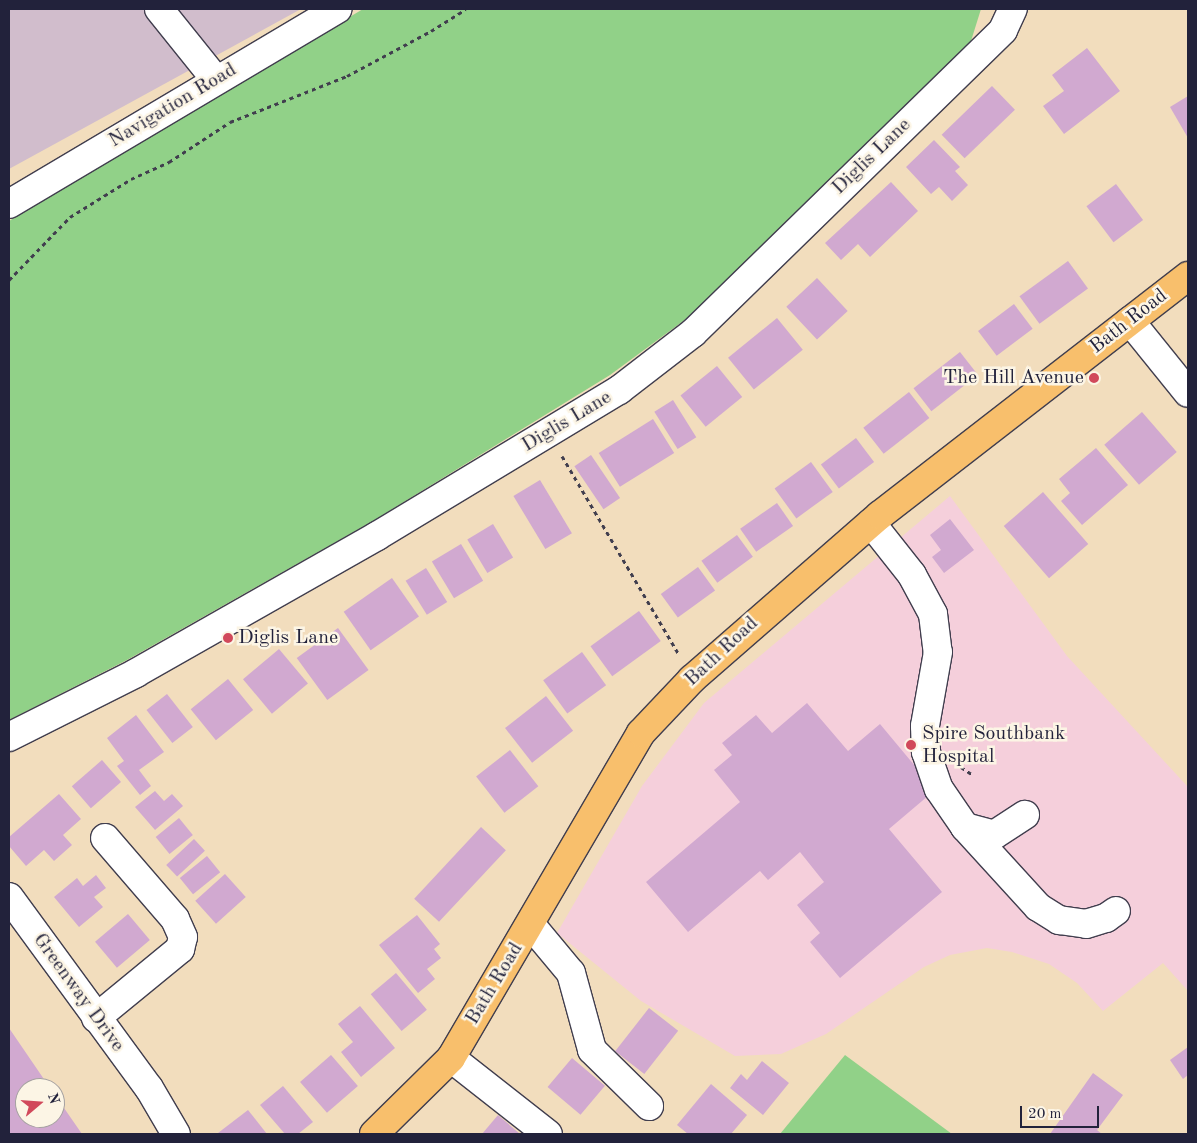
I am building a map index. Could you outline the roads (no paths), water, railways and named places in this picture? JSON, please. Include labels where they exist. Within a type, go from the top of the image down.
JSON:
[{"type":"main road","name":"Bath Road","points":[[374,1134],[451,1058],[531,925],[641,733],[692,679],[871,523],[1188,276]]},
{"type":"street","points":[[158,9],[216,80]]},
{"type":"street","name":"Navigation Road","points":[[9,204],[338,9]]},
{"type":"street","name":"Diglis Lane","points":[[9,737],[136,673],[369,541],[619,390],[693,333],[1003,30],[1013,9]]},
{"type":"street","points":[[1130,321],[1188,393]]},
{"type":"street","points":[[871,523],[912,575],[932,614],[938,652],[925,726],[926,752],[938,789],[965,827],[1038,907],[1059,920],[1086,924],[1106,918],[1116,911]]},
{"type":"street","points":[[965,827],[994,835],[1025,815]]},
{"type":"street","points":[[96,1018],[180,949],[183,937],[175,919],[105,838]]},
{"type":"street","name":"Greenway Drive","points":[[9,897],[149,1088],[176,1134]]},
{"type":"street","points":[[531,925],[571,973],[592,1050],[649,1106]]},
{"type":"street","points":[[451,1058],[548,1134]]},
{"type":"street","name":"Greenway Drive","points":[[149,1088],[166,1134]]},
{"type":"place","name":"The Hill Avenue","points":[[1094,378]]},
{"type":"place","name":"Diglis Lane","points":[[228,638]]},
{"type":"place","name":"Spire Southbank Hospital","points":[[911,745]]}]
